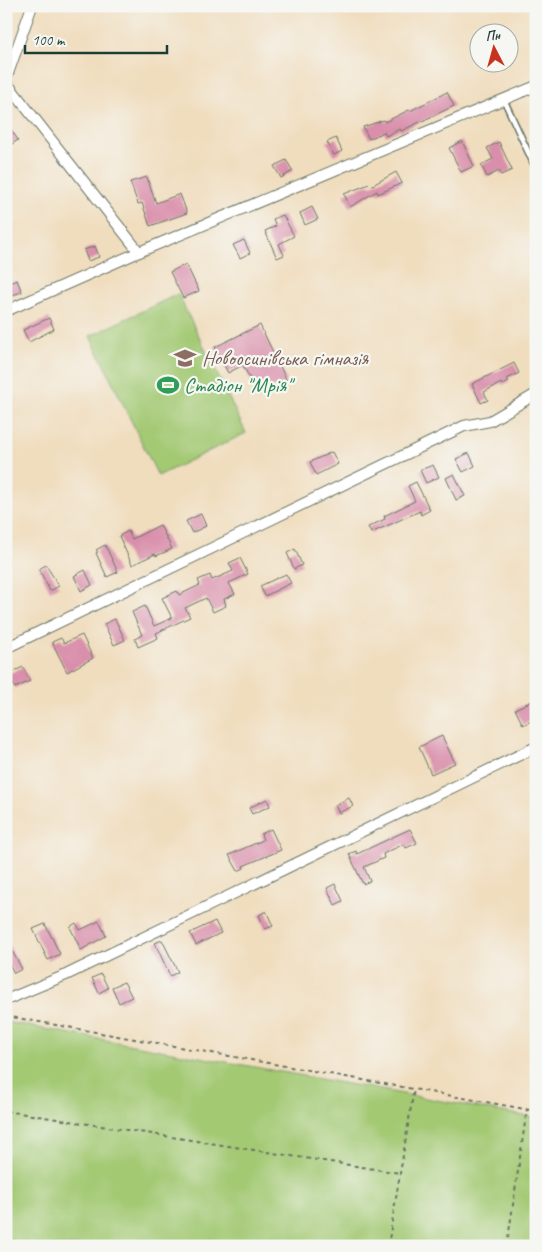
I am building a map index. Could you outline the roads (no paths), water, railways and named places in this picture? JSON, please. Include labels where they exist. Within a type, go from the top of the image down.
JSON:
[{"type":"street","points":[[32,6],[6,80],[139,252]]},
{"type":"street","points":[[6,311],[139,252],[536,86]]},
{"type":"street","points":[[6,648],[464,426],[490,421],[536,394]]},
{"type":"street","points":[[6,1000],[66,975],[536,747]]},
{"type":"lane","points":[[504,100],[536,169]]},
{"type":"place","name":"Новоосинівська гімназія","points":[[185,358]]},
{"type":"place","name":"Стадіон \"Мрія\"","points":[[168,385]]}]
